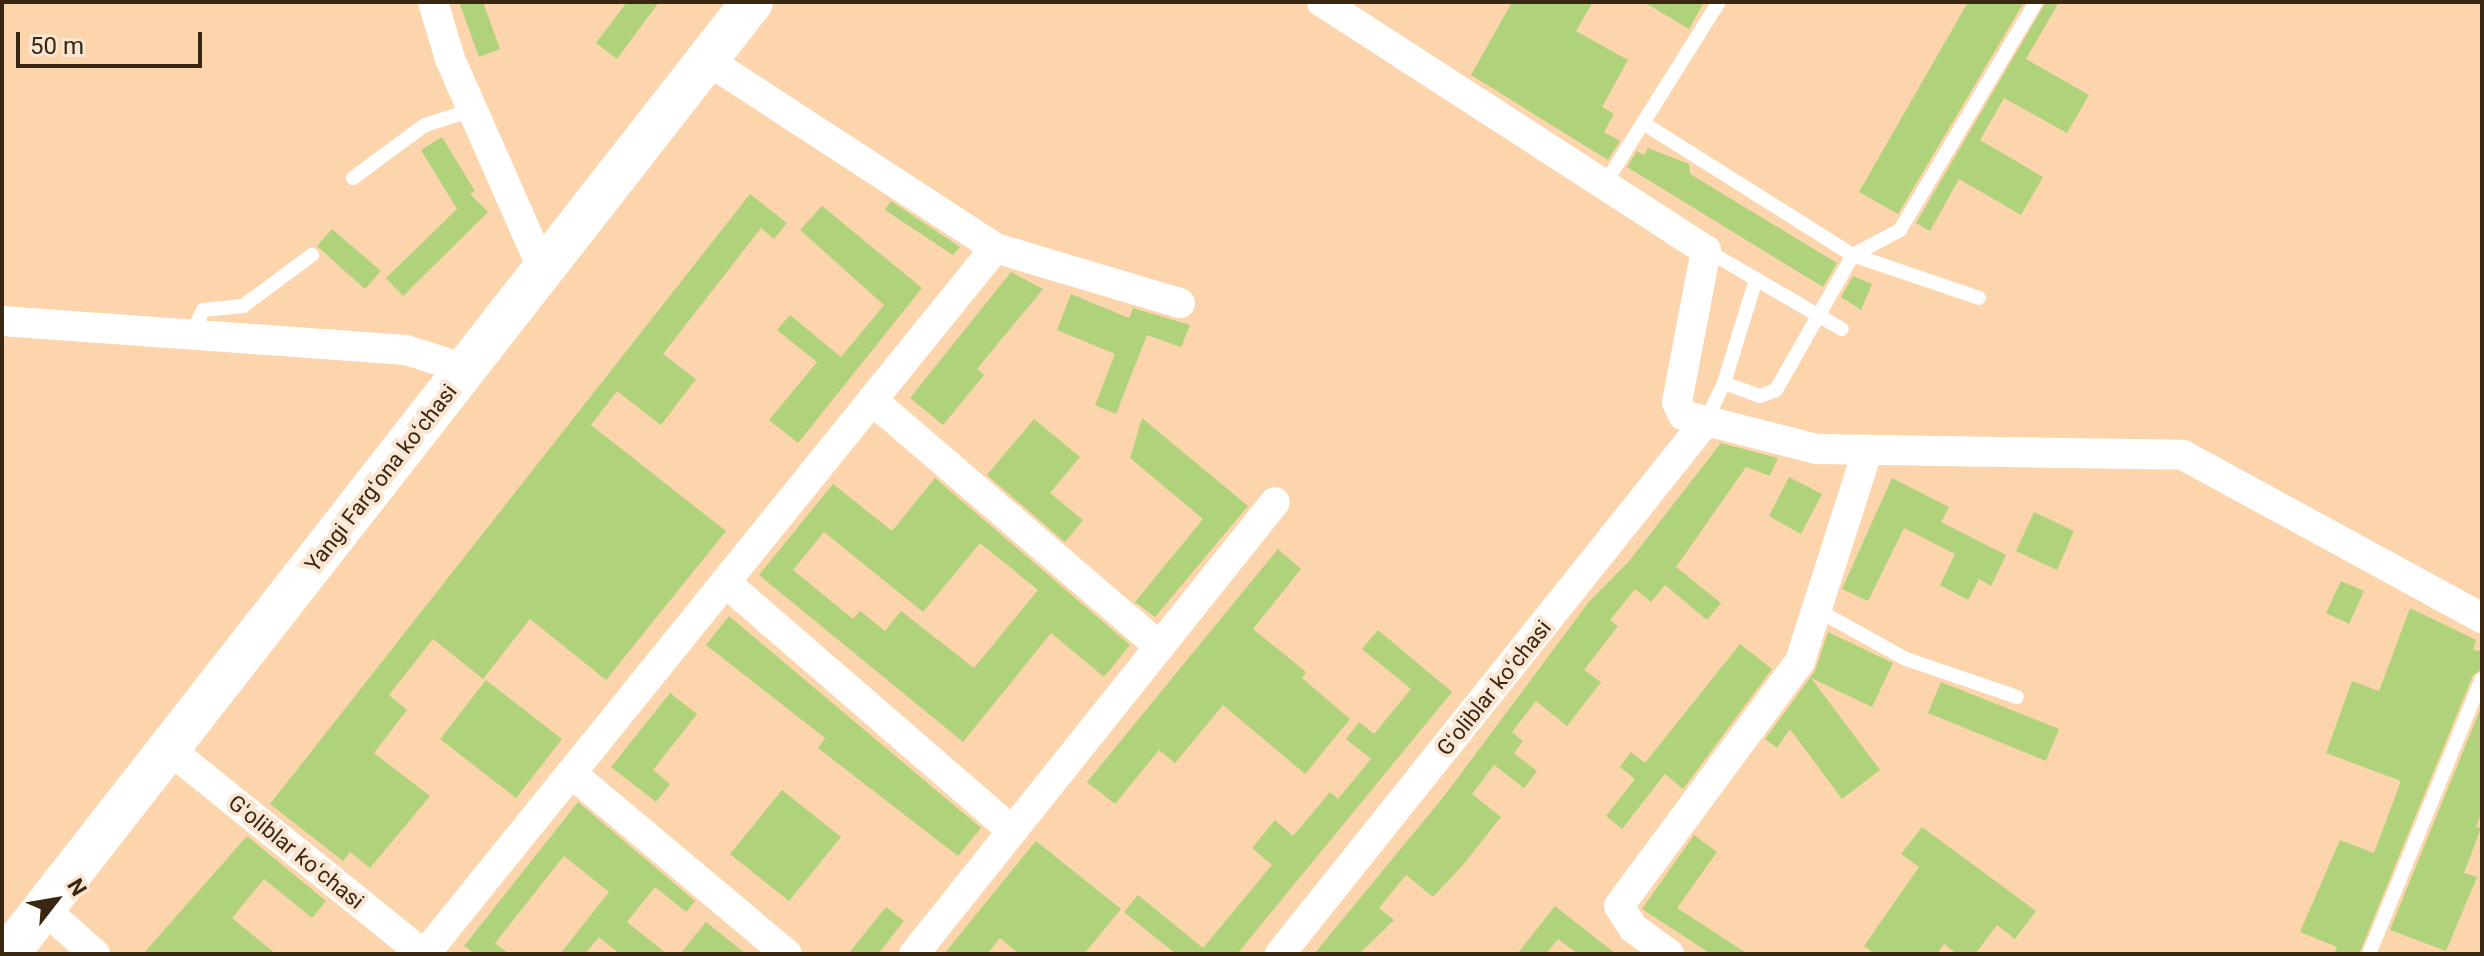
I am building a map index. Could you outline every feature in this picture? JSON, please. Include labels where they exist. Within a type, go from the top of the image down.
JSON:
[{"type":"main road","name":"Yangi Fargʻona koʻchasi","points":[[8,954],[752,2]]},
{"type":"street","points":[[433,2],[472,110],[543,270]]},
{"type":"street","points":[[1322,2],[1706,250],[1677,402],[1683,415],[1816,449],[2183,455],[2482,618]]},
{"type":"street","points":[[707,60],[995,248],[1180,303]]},
{"type":"street","points":[[424,954],[995,248]]},
{"type":"street","points":[[2,321],[406,350],[466,369]]},
{"type":"street","points":[[872,400],[1160,647]]},
{"type":"street","name":"Gʻoliblar koʻchasi","points":[[1280,954],[1706,421]]},
{"type":"street","points":[[1669,954],[1633,928],[1619,906],[1800,661],[1819,611],[1867,452]]},
{"type":"street","points":[[914,954],[1275,502]]},
{"type":"street","points":[[725,582],[1012,831]]},
{"type":"street","name":"Gʻoliblar koʻchasi","points":[[169,749],[424,954]]},
{"type":"street","points":[[571,773],[787,954]]},
{"type":"street","points":[[44,909],[95,954]]},
{"type":"lane","points":[[1604,185],[1719,2]]},
{"type":"lane","points":[[1724,383],[1760,396],[1776,390],[1853,255],[1900,230],[2036,2]]},
{"type":"lane","points":[[353,178],[425,125],[472,110]]},
{"type":"lane","points":[[1643,123],[1853,255],[1979,298]]},
{"type":"lane","points":[[1706,250],[1842,329]]},
{"type":"lane","points":[[191,335],[203,310],[243,306],[312,255]]},
{"type":"lane","points":[[1706,421],[1724,383],[1756,279]]},
{"type":"lane","points":[[1819,611],[1906,659],[2017,697]]},
{"type":"lane","points":[[2369,954],[2482,679]]},
{"type":"building","points":[[459,2],[483,2],[500,49],[479,57]]},
{"type":"building","points":[[627,2],[659,2],[617,59],[596,43]]},
{"type":"building","points":[[1512,2],[1593,2],[1576,31],[1628,60],[1602,107],[1614,114],[1604,132],[1620,141],[1608,160],[1471,75]]},
{"type":"building","points":[[1644,2],[1704,2],[1689,29]]},
{"type":"building","points":[[1968,2],[2024,2],[1898,214],[1859,192]]},
{"type":"building","points":[[2046,2],[2059,2],[2026,59],[2089,95],[2067,133],[2004,98],[1980,140],[2043,177],[2021,215],[1959,179],[1930,231],[1916,223]]},
{"type":"building","points":[[442,137],[475,191],[470,194],[488,212],[403,296],[386,278],[457,209],[421,150]]},
{"type":"building","points":[[1648,148],[1689,164],[1690,174],[1837,263],[1823,287],[1627,167],[1637,151],[1644,155]]},
{"type":"building","points":[[750,194],[787,223],[774,239],[761,228],[663,354],[696,379],[661,425],[617,391],[591,425],[726,531],[606,680],[530,619],[483,679],[433,639],[389,695],[407,710],[374,753],[430,796],[370,868],[350,852],[343,861],[270,804]]},
{"type":"building","points":[[891,201],[960,247],[953,255],[885,210]]},
{"type":"building","points":[[822,206],[922,288],[798,443],[769,420],[817,362],[777,330],[790,315],[841,357],[884,305],[800,230]]},
{"type":"building","points":[[332,229],[381,271],[365,289],[317,246]]},
{"type":"building","points":[[1011,272],[1043,289],[977,369],[984,375],[943,425],[910,398]]},
{"type":"building","points":[[1853,276],[1872,284],[1861,310],[1841,297]]},
{"type":"building","points":[[1071,294],[1129,318],[1133,308],[1190,325],[1181,347],[1147,335],[1116,414],[1095,405],[1115,354],[1057,330]]},
{"type":"building","points":[[1142,418],[1248,506],[1155,617],[1135,602],[1203,519],[1130,458]]},
{"type":"building","points":[[1034,419],[1080,457],[1050,493],[1083,520],[1065,542],[987,475]]},
{"type":"building","points":[[1721,443],[1778,458],[1770,476],[1746,467],[1676,567],[1721,603],[1707,620],[1665,585],[1651,602],[1635,589],[1610,620],[1618,626],[1584,670],[1601,682],[1567,726],[1536,701],[1512,732],[1523,741],[1514,753],[1537,771],[1524,788],[1494,765],[1472,794],[1501,817],[1462,866],[1433,897],[1406,875],[1379,908],[1394,920],[1359,954],[1314,954],[1445,795],[1588,603],[1630,560]]},
{"type":"building","points":[[1789,477],[1822,494],[1801,534],[1769,516]]},
{"type":"building","points":[[935,478],[1130,645],[1104,677],[1051,633],[963,742],[759,575],[833,484],[892,531]],"holes":[[[824,532],[923,612],[980,543],[1038,590],[974,668],[901,611],[885,631],[860,611],[853,619],[793,570]]]},
{"type":"building","points":[[1892,478],[1949,507],[1941,522],[2006,555],[1991,586],[1979,579],[1968,600],[1940,585],[1955,554],[1904,528],[1868,601],[1842,589]]},
{"type":"building","points":[[2034,512],[2074,531],[2057,570],[2016,551]]},
{"type":"building","points":[[1278,549],[1301,569],[1253,629],[1306,672],[1302,678],[1350,719],[1305,774],[1223,705],[1175,763],[1159,750],[1115,804],[1087,782]]},
{"type":"building","points":[[2341,581],[2364,591],[2349,624],[2326,613]]},
{"type":"building","points":[[2410,608],[2476,640],[2473,650],[2482,651],[2482,669],[2473,675],[2359,954],[2334,954],[2337,947],[2300,932],[2340,840],[2374,853],[2401,781],[2326,753],[2352,681],[2379,691]]},
{"type":"building","points":[[729,616],[981,828],[958,856],[818,748],[825,738],[706,645]]},
{"type":"building","points":[[1378,630],[1452,692],[1237,954],[1176,954],[1124,912],[1138,895],[1203,948],[1272,865],[1252,848],[1275,820],[1293,836],[1330,792],[1338,799],[1371,759],[1346,739],[1359,722],[1374,734],[1411,689],[1362,649]]},
{"type":"building","points":[[1828,632],[1893,663],[1872,707],[1811,678],[1880,770],[1842,799],[1790,729],[1777,748],[1765,739],[1815,671]]},
{"type":"building","points":[[1740,644],[1772,669],[1683,789],[1665,774],[1622,829],[1606,816],[1635,779],[1620,767],[1631,752],[1645,763]]},
{"type":"building","points":[[486,680],[562,739],[516,798],[440,739]]},
{"type":"building","points":[[1941,682],[2059,729],[2046,761],[1928,713]]},
{"type":"building","points":[[670,693],[697,714],[653,770],[670,784],[656,802],[611,767]]},
{"type":"building","points":[[2482,705],[2482,811],[2476,827],[2481,828],[2464,873],[2477,877],[2446,951],[2390,930]]},
{"type":"building","points":[[782,790],[841,837],[789,901],[730,854]]},
{"type":"building","points":[[578,802],[695,901],[686,912],[655,887],[627,922],[667,954],[620,954],[599,937],[585,954],[560,954],[609,892],[564,856],[495,943],[509,954],[475,954],[464,946]]},
{"type":"building","points":[[1922,827],[2036,911],[2015,939],[1997,925],[1975,954],[1957,954],[1944,944],[1937,954],[1875,954],[1864,946],[1919,867],[1901,854]]},
{"type":"building","points":[[1694,835],[1717,852],[1677,908],[1748,954],[1711,954],[1642,909]]},
{"type":"building","points":[[247,836],[326,901],[312,918],[264,879],[232,918],[276,954],[143,954]]},
{"type":"building","points":[[1036,841],[1121,909],[1084,954],[1019,954],[1000,938],[987,954],[944,954]]},
{"type":"building","points":[[1555,906],[1616,954],[1578,954],[1558,939],[1546,954],[1517,954]]},
{"type":"building","points":[[886,907],[904,921],[878,954],[848,954]]},
{"type":"building","points":[[706,922],[746,954],[680,954]]}]
